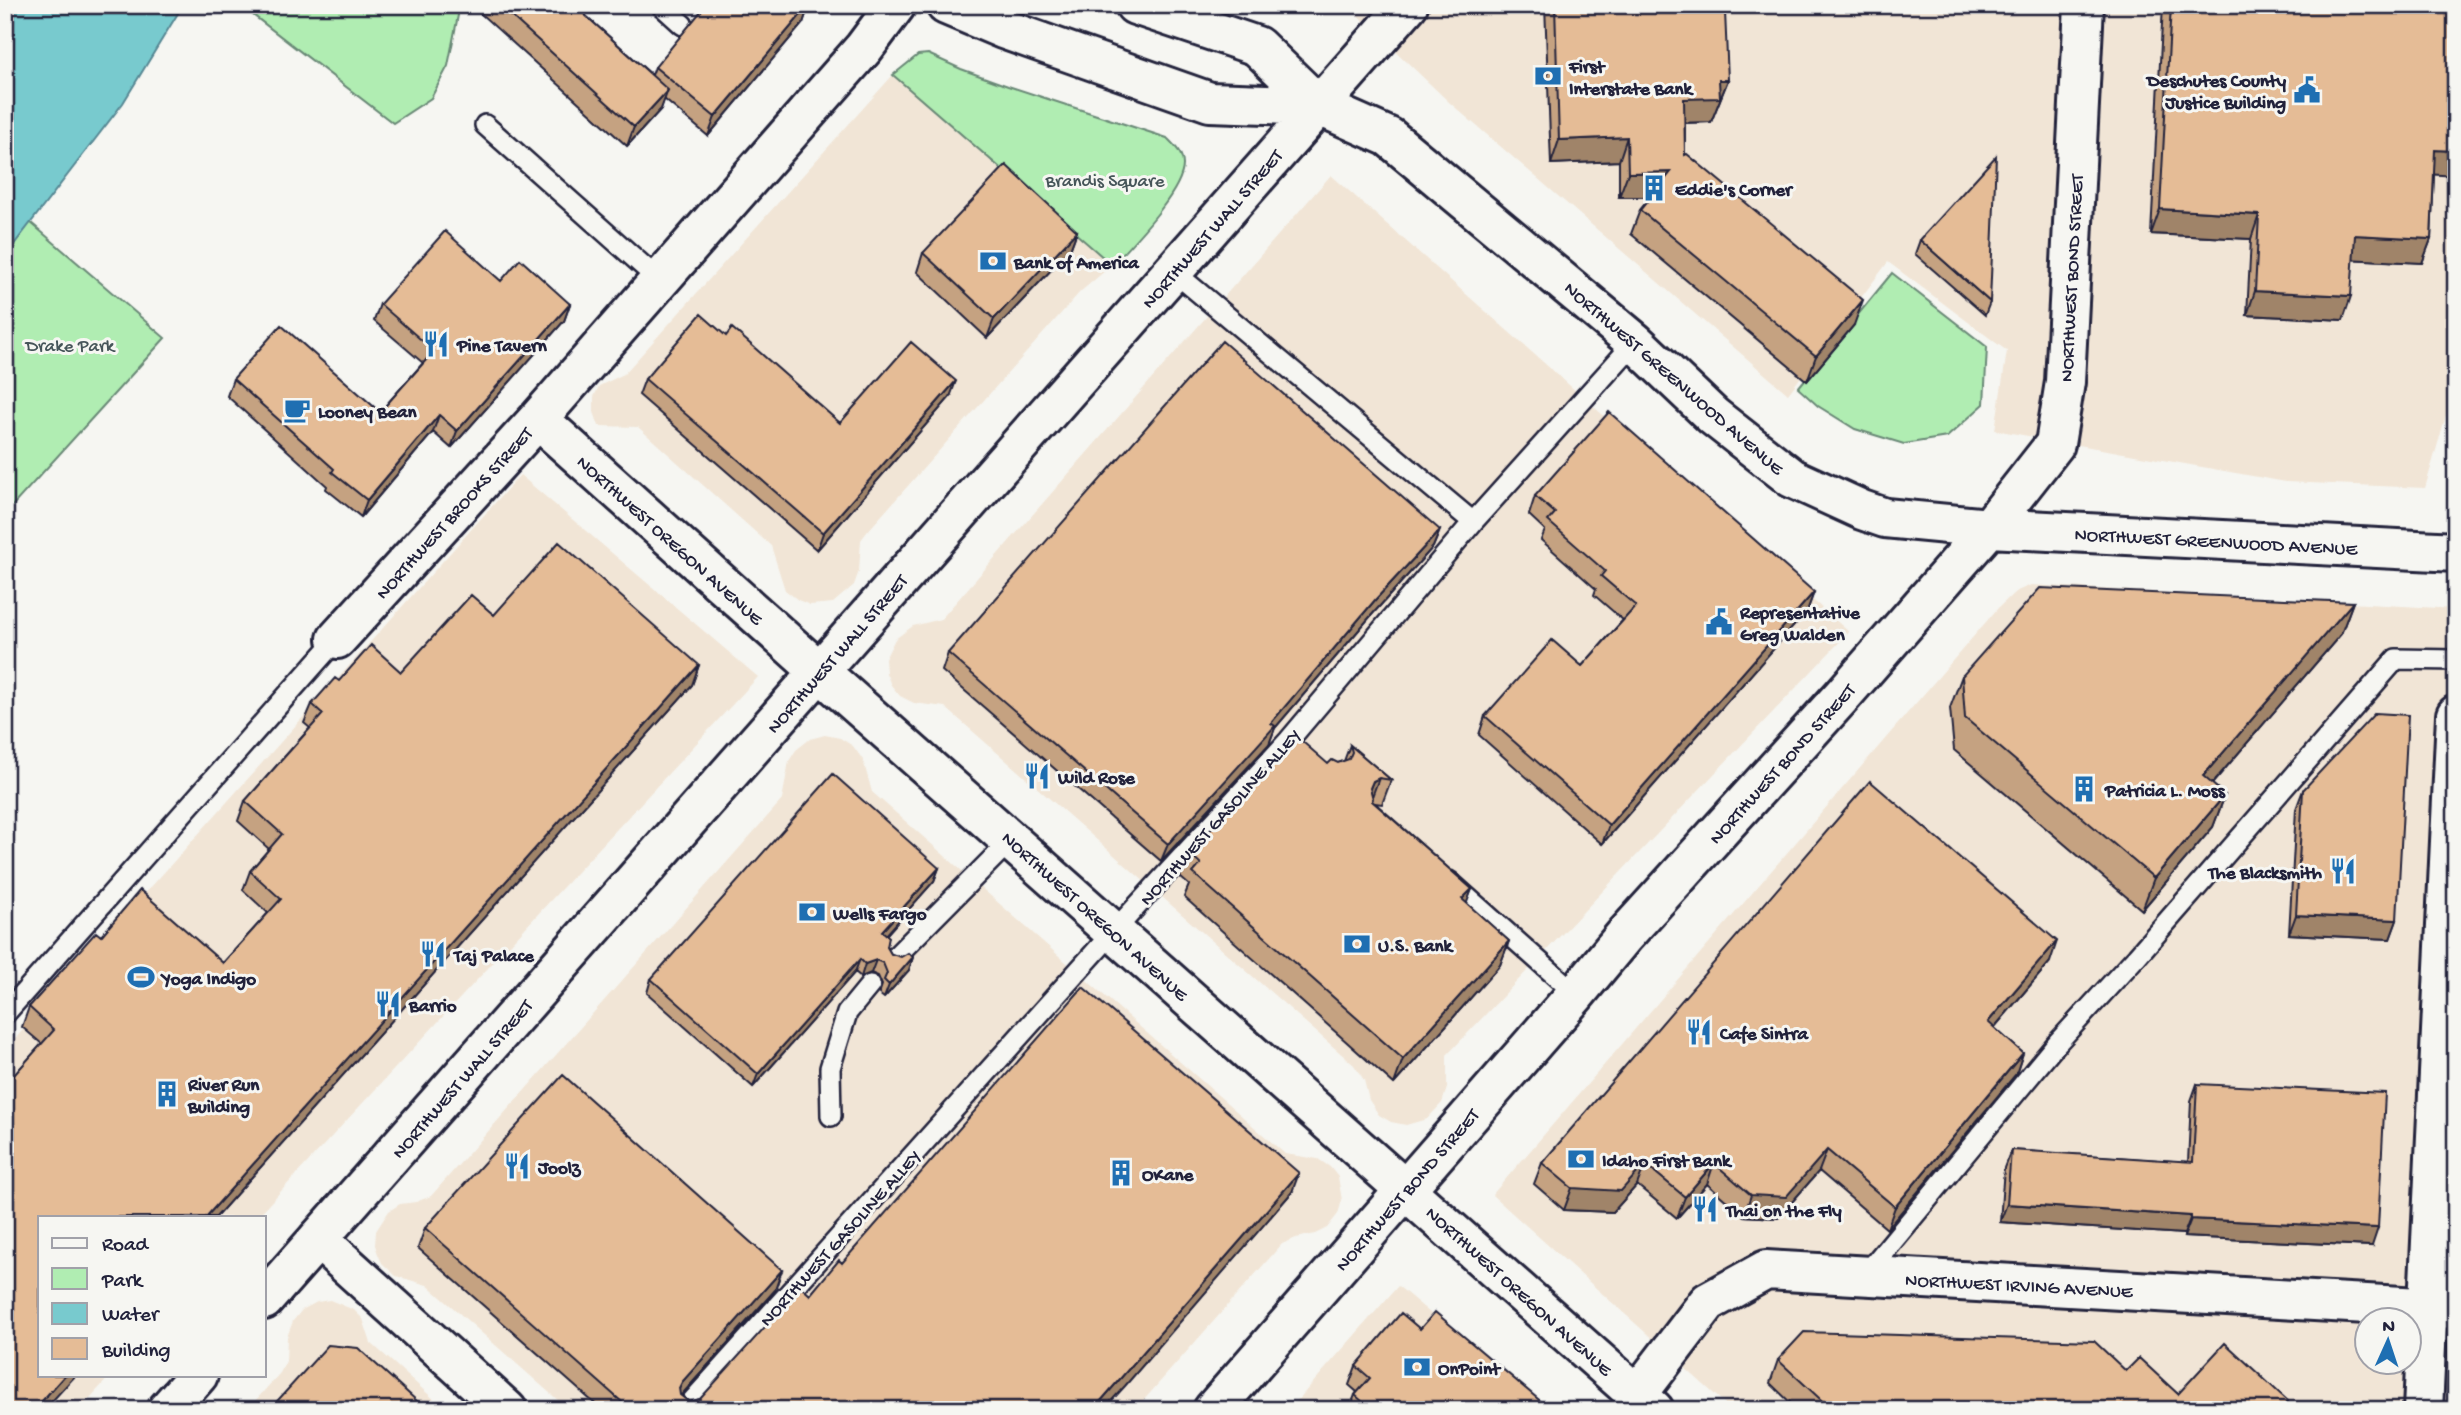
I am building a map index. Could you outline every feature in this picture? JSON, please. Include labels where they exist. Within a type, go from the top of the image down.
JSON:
[{"type":"main road","name":"NORTHWEST BROOKS STREET","points":[[337,639],[538,419],[864,48],[896,5]]},
{"type":"main road","points":[[946,5],[1003,29],[1210,102],[1319,106]]},
{"type":"main road","points":[[1135,5],[1257,46],[1319,106]]},
{"type":"main road","name":"NORTHWEST WALL STREET","points":[[266,1298],[1408,5]]},
{"type":"main road","name":"NORTHWEST BOND STREET","points":[[1213,1410],[1624,936],[1842,696],[1989,528],[2055,444],[2065,382],[2084,5]]},
{"type":"main road","name":"NORTHWEST GREENWOOD AVENUE","points":[[1319,106],[1389,137],[1635,342],[1713,416],[1793,478],[1862,510],[1885,518],[1989,528],[2456,552]]},
{"type":"main road","name":"NORTHWEST OREGON AVENUE","points":[[538,419],[819,671],[1407,1189],[1644,1405]]},
{"type":"main road","points":[[2423,1410],[2442,1308],[2456,715]]},
{"type":"main road","points":[[318,1239],[507,1410]]},
{"type":"main road","name":"NORTHWEST IRVING AVENUE","points":[[1644,1405],[1708,1302],[1766,1270],[2442,1308]]},
{"type":"main road","points":[[167,1410],[197,1376]]},
{"type":"lane","points":[[661,5],[683,24]]},
{"type":"lane","points":[[485,125],[659,280]]},
{"type":"lane","points":[[1173,271],[1474,522]]},
{"type":"lane","name":"NORTHWEST GASOLINE ALLEY","points":[[684,1410],[1114,932],[1295,745],[1474,522],[1635,342]]},
{"type":"lane","name":"NORTHWEST BROOKS STREET","points":[[5,1014],[337,639]]},
{"type":"lane","points":[[1864,1276],[2058,1042],[2137,956],[2396,659],[2456,660]]},
{"type":"lane","points":[[894,958],[1011,840]]},
{"type":"lane","points":[[1433,867],[1576,994]]},
{"type":"lane","points":[[831,1116],[830,1068],[847,1013],[870,985]]},
{"type":"shaded area","points":[[1347,5],[2456,5],[2456,381],[2425,488],[2286,482],[1995,430],[2007,351],[1888,262],[1788,394],[1450,103]]},
{"type":"shaded area","points":[[893,75],[1112,265],[1080,292],[867,532],[861,540],[859,571],[854,585],[833,603],[810,605],[785,590],[771,546],[638,427],[599,426],[594,412],[594,397],[599,386],[624,374]]},
{"type":"shaded area","points":[[1331,175],[1849,632],[1447,1055],[1447,1088],[1442,1103],[1427,1119],[1406,1125],[1391,1122],[1379,1115],[1369,1100],[1364,1080],[1354,1065],[945,707],[914,703],[900,696],[886,673],[885,659],[895,639],[913,626],[941,619]]},
{"type":"shaded area","points":[[520,475],[758,677],[258,1216],[38,1216],[38,1376],[110,1376],[79,1410],[5,1410],[5,1050]]},
{"type":"shaded area","points":[[2031,585],[2456,609],[2456,1410],[1732,1410],[1492,1195],[1998,608],[2015,592]]},
{"type":"shaded area","points":[[825,735],[840,738],[853,746],[863,760],[872,792],[1285,1154],[1318,1159],[1338,1177],[1342,1200],[1338,1214],[1327,1228],[1282,1244],[1135,1410],[569,1410],[427,1285],[396,1276],[382,1263],[375,1245],[376,1231],[389,1211],[400,1204],[431,1196],[782,800],[789,761],[796,750],[810,739]]},
{"type":"shaded area","points":[[1398,1286],[1545,1410],[1289,1410]]},
{"type":"shaded area","points":[[330,1300],[354,1310],[363,1319],[371,1343],[446,1410],[247,1410],[280,1373],[286,1361],[287,1337],[293,1321],[302,1310],[317,1302]]},
{"type":"green space","points":[[240,5],[460,5],[448,66],[431,98],[393,123]]},
{"type":"green space","name":"Brandis Square","points":[[928,54],[1008,86],[1167,138],[1178,150],[1183,161],[1181,176],[1175,189],[1155,217],[1112,265],[893,75],[918,55]]},
{"type":"green space","name":"Drake Park","points":[[30,222],[165,338],[5,514],[5,256]]},
{"type":"green space","points":[[1892,273],[1987,347],[1984,404],[1947,437],[1904,444],[1855,429],[1818,406],[1798,388]]},
{"type":"water","points":[[5,5],[183,5],[123,103],[5,256]]},
{"type":"building","points":[[499,5],[574,5],[668,90],[634,127]]},
{"type":"building","points":[[706,5],[809,5],[715,117],[655,67]]},
{"type":"building","name":"Eddie's Corner","points":[[1555,5],[1709,5],[1710,12],[1725,12],[1728,80],[1719,80],[1720,98],[1684,99],[1685,155],[1863,300],[1816,356],[1640,210],[1671,172],[1628,173],[1627,137],[1559,140]]},
{"type":"building","name":"Deschutes County Justice Building","points":[[2171,5],[2456,5],[2456,151],[2435,150],[2431,239],[2355,235],[2351,296],[2255,291],[2259,215],[2160,209]]},
{"type":"building","points":[[1996,156],[1990,302],[1920,240]]},
{"type":"building","name":"Bank of America","points":[[1006,165],[1077,231],[994,319],[923,253]]},
{"type":"building","points":[[445,231],[501,281],[520,259],[570,304],[457,431],[439,415],[367,500],[332,472],[334,469],[233,379],[281,325],[380,412],[434,351],[380,304]]},
{"type":"building","points":[[701,314],[726,336],[732,328],[840,423],[911,342],[956,381],[823,533],[645,379]]},
{"type":"building","points":[[1222,341],[1440,530],[1375,600],[1271,723],[1275,726],[1168,844],[948,653]]},
{"type":"building","points":[[1609,412],[1814,592],[1609,825],[1485,716],[1552,640],[1582,666],[1636,606],[1601,576],[1605,571],[1548,521],[1555,513],[1535,496]]},
{"type":"building","points":[[559,542],[699,665],[207,1216],[38,1216],[38,1376],[64,1376],[34,1410],[5,1410],[5,1082],[7,1083],[54,1030],[29,1007],[96,932],[101,936],[140,890],[223,963],[281,899],[250,871],[282,834],[245,801],[323,714],[312,704],[335,678],[339,681],[371,645],[401,672],[471,595],[494,615]]},
{"type":"building","points":[[2040,588],[2353,602],[2203,776],[2225,795],[2154,878],[1965,718],[1962,676]]},
{"type":"building","name":"The Blacksmith","points":[[2375,713],[2408,715],[2397,920],[2296,915],[2303,790]]},
{"type":"building","name":"U.S. Bank","points":[[1296,736],[1328,764],[1332,760],[1338,763],[1349,759],[1352,752],[1350,745],[1391,780],[1379,778],[1373,781],[1370,788],[1372,801],[1472,889],[1462,899],[1509,941],[1403,1059],[1193,873],[1201,864],[1189,853]]},
{"type":"building","name":"Wells Fargo","points":[[833,774],[939,868],[882,931],[889,937],[887,947],[891,954],[901,957],[908,953],[913,957],[889,985],[884,980],[887,973],[883,963],[876,960],[865,964],[860,959],[758,1074],[651,979]]},
{"type":"building","points":[[1870,781],[2057,941],[1988,1022],[2023,1053],[1895,1207],[1827,1150],[1786,1197],[1751,1195],[1714,1163],[1685,1197],[1645,1164],[1621,1191],[1572,1188],[1542,1163]]},
{"type":"building","points":[[1083,987],[1299,1173],[1093,1410],[631,1410],[425,1228],[563,1075],[782,1270],[682,1382],[680,1395],[689,1402],[700,1399],[801,1287],[810,1295],[839,1260],[842,1263]]},
{"type":"building","points":[[2197,1084],[2385,1093],[2378,1228],[2191,1219],[2191,1216],[2007,1204],[2011,1150],[2193,1162]]},
{"type":"building","name":"OnPoint","points":[[1435,1312],[1551,1410],[1372,1410],[1355,1395],[1370,1378],[1356,1366],[1401,1313],[1420,1329]]},
{"type":"building","points":[[1804,1332],[2094,1341],[2126,1371],[2139,1358],[2178,1394],[2225,1343],[2288,1401],[2279,1410],[1832,1410],[1778,1360]]},
{"type":"building","points":[[328,1345],[358,1348],[427,1410],[269,1410]]},
{"type":"place","name":"First Interstate Bank","points":[[1548,76]]},
{"type":"place","name":"Deschutes County Justice Building","points":[[2307,90]]},
{"type":"place","name":"Eddie's Corner","points":[[1654,188]]},
{"type":"place","name":"Bank of America","points":[[993,261]]},
{"type":"place","name":"Pine Tavern","points":[[436,344]]},
{"type":"place","name":"Looney Bean","points":[[297,410]]},
{"type":"place","name":"Representative Greg Walden","points":[[1719,622]]},
{"type":"place","name":"Wild Rose","points":[[1037,776]]},
{"type":"place","name":"Patricia L. Moss","points":[[2084,789]]},
{"type":"place","name":"The Blacksmith","points":[[2343,871]]},
{"type":"place","name":"Wells Fargo","points":[[812,912]]},
{"type":"place","name":"U.S. Bank","points":[[1357,944]]},
{"type":"place","name":"Taj Palace","points":[[433,954]]},
{"type":"place","name":"Yoga Indigo","points":[[141,977]]},
{"type":"place","name":"Barrio","points":[[388,1004]]},
{"type":"place","name":"Cafe Sintra","points":[[1699,1032]]},
{"type":"place","name":"River Run Building","points":[[167,1094]]},
{"type":"place","name":"Idaho First Bank","points":[[1581,1159]]},
{"type":"place","name":"Joolz","points":[[517,1166]]},
{"type":"place","name":"OKane","points":[[1121,1173]]},
{"type":"place","name":"Thai on the Fly","points":[[1705,1209]]},
{"type":"place","name":"OnPoint","points":[[1417,1367]]}]
